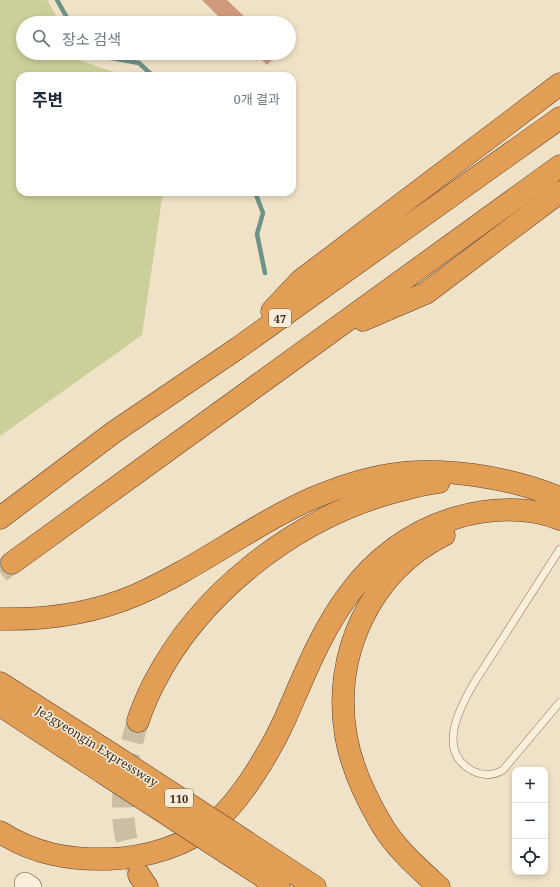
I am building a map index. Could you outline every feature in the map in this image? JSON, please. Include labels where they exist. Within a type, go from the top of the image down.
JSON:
[{"type":"highway","points":[[238,348],[300,281],[560,84]]},
{"type":"highway","name":"47","points":[[0,518],[114,432],[238,348],[560,118]]},
{"type":"highway","points":[[12,563],[560,166]]},
{"type":"highway","points":[[327,335],[426,293],[560,192]]},
{"type":"highway","points":[[0,619],[21,619],[67,614],[111,604],[135,595],[174,576],[288,510],[313,498],[366,479],[389,474],[432,472],[477,476],[523,486],[560,498]]},
{"type":"highway","points":[[138,721],[149,692],[169,658],[181,640],[209,605],[247,570],[300,532],[351,506],[411,487],[435,483],[479,480],[523,486]]},
{"type":"highway","points":[[0,832],[29,848],[46,853],[61,856],[98,859],[118,858],[157,851],[197,835],[216,822],[232,804],[261,764],[285,720],[309,665],[334,616],[362,577],[385,556],[404,541],[426,529],[469,514],[492,510],[514,510],[560,519]]},
{"type":"highway","points":[[439,887],[404,853],[379,821],[364,791],[352,759],[346,736],[343,714],[343,690],[346,666],[352,644],[369,605],[378,590],[403,563],[426,545],[442,535],[483,523],[502,521],[522,521],[560,528]]},
{"type":"highway","name":"Je2gyeongin Expressway","points":[[0,683],[106,762],[242,851],[315,887]]},
{"type":"highway","name":"Je2gyeongin Expressway","points":[[0,705],[106,762]]},
{"type":"highway","name":"Je2gyeongin Expressway","points":[[242,851],[279,887]]},
{"type":"lane","points":[[560,549],[462,704],[453,735],[455,749],[460,760],[471,770],[477,773],[484,775],[497,774],[503,770],[560,702]]},
{"type":"green space","points":[[0,0],[47,0],[56,16],[16,16],[16,60],[80,60],[114,72],[16,72],[16,196],[162,196],[142,335],[0,436]]},
{"type":"building","points":[[202,0],[227,0],[244,16],[218,16]]},
{"type":"building","points":[[262,60],[272,60],[267,65]]},
{"type":"waterway","points":[[57,0],[66,16]]},
{"type":"waterway","points":[[122,60],[139,63],[149,72]]},
{"type":"waterway","points":[[257,196],[263,213],[257,234],[265,273]]},
{"type":"tunnel","points":[[0,572],[12,563]]},
{"type":"tunnel","points":[[138,721],[127,764],[123,793],[123,808],[126,837],[139,874]]}]
